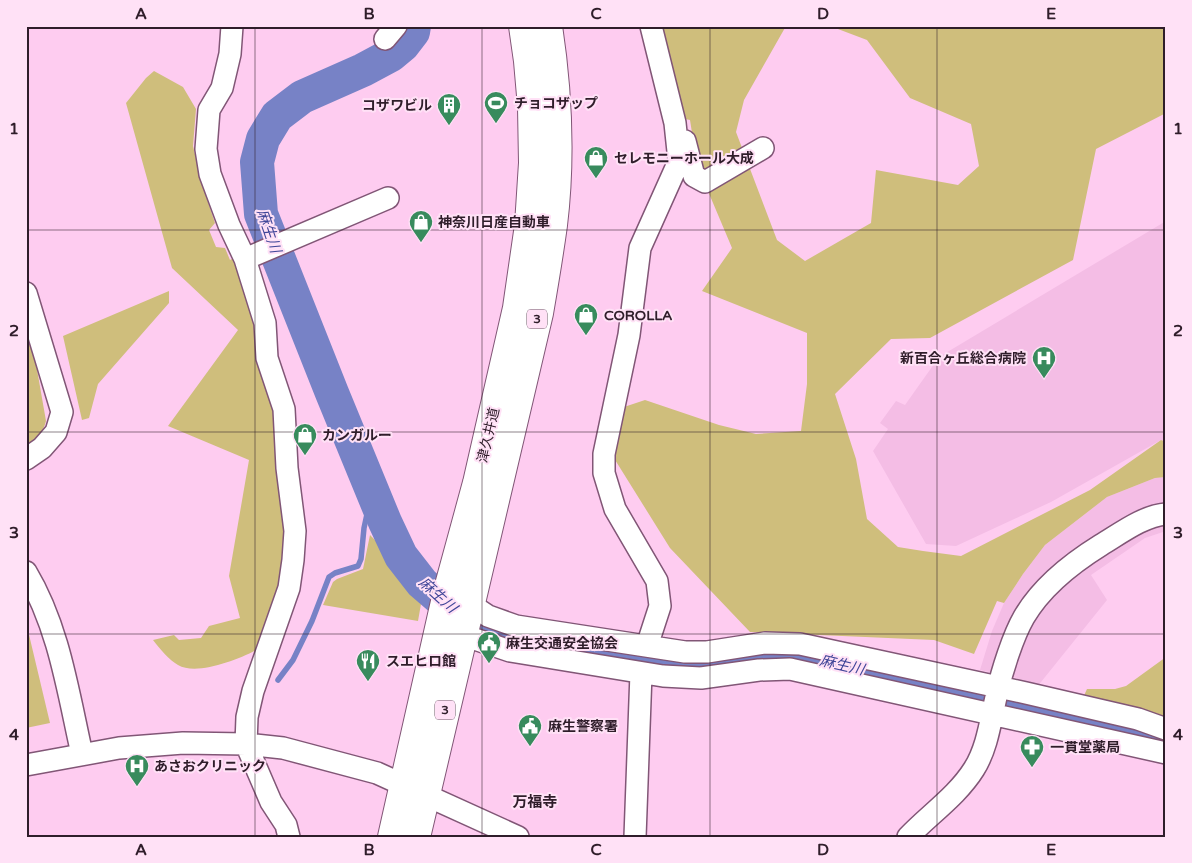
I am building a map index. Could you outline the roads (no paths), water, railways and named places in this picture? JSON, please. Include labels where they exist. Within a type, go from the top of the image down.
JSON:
[{"type":"main road","name":"津久井道","points":[[459,613],[477,483],[517,308],[529,225],[532,107],[523,26]]},
{"type":"main road","name":"津久井道","points":[[392,837],[415,789],[459,613],[539,312],[553,224],[557,166],[557,104],[548,26]]},
{"type":"main road","name":"津久井道","points":[[415,789],[416,837]]},
{"type":"street","points":[[232,26],[230,54],[222,88],[210,110],[206,149],[210,174],[219,202],[263,251],[267,358],[284,409],[287,468],[295,530],[289,588],[253,691],[246,717],[246,744],[271,802],[286,825],[289,837]]},
{"type":"street","points":[[628,654],[660,606],[657,582],[615,509],[604,474],[604,454],[629,335],[640,248],[679,161],[675,123],[651,26]]},
{"type":"street","points":[[675,123],[686,143],[694,176],[705,182],[763,148]]},
{"type":"street","points":[[263,251],[388,198]]},
{"type":"street","points":[[26,293],[62,412],[56,432],[42,448],[26,459]]},
{"type":"street","points":[[908,837],[952,795],[974,768],[984,744],[1013,643],[1024,617],[1051,583],[1086,554],[1154,515],[1166,514]]},
{"type":"street","points":[[26,572],[46,612],[55,639],[82,754]]},
{"type":"street","points":[[459,613],[510,651],[628,654],[707,652],[765,643],[800,644],[995,701],[1166,754]]},
{"type":"street","points":[[459,613],[488,616],[516,626],[628,654],[641,673],[636,837]]},
{"type":"street","points":[[641,673],[701,678],[759,670],[790,669],[995,701],[1138,719],[1166,729]]},
{"type":"street","points":[[26,766],[119,748],[183,743],[246,744],[283,748],[377,772],[518,837]]},
{"type":"waterway","name":"麻生川","points":[[414,26],[413,32],[403,45],[391,55],[363,70],[302,97],[277,116],[263,139],[257,162],[261,214],[385,522],[401,556],[422,583],[459,615],[494,630],[671,665],[705,665],[758,653],[803,656],[1134,732],[1166,744]]},
{"type":"waterway","points":[[278,680],[293,660],[312,621],[329,577],[335,573],[358,566],[361,559],[364,528],[372,491]]},
{"type":"place","name":"チョコザップ","points":[[496,124]]},
{"type":"place","name":"コザワビル","points":[[449,126]]},
{"type":"place","name":"セレモニーホール大成","points":[[596,179]]},
{"type":"place","name":"神奈川日産自動車","points":[[421,243]]},
{"type":"place","name":"COROLLA","points":[[586,336]]},
{"type":"place","name":"新百合ヶ丘総合病院","points":[[1044,379]]},
{"type":"place","name":"カンガルー","points":[[305,456]]},
{"type":"place","name":"麻生交通安全協会","points":[[489,664]]},
{"type":"place","name":"スエヒロ館","points":[[368,682]]},
{"type":"place","name":"麻生警察署","points":[[530,747]]},
{"type":"place","name":"一貫堂薬局","points":[[1032,768]]},
{"type":"place","name":"あさおクリニック","points":[[137,787]]},
{"type":"district","name":"万福寺","points":[[535,802]]}]
